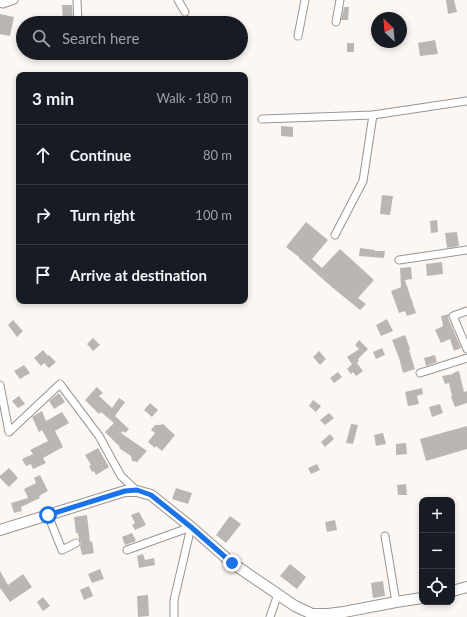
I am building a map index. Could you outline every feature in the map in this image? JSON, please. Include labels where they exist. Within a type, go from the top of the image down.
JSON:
[{"type":"street","points":[[0,3],[3,4],[14,0]]},
{"type":"street","points":[[77,0],[78,16]]},
{"type":"street","points":[[178,0],[185,12]]},
{"type":"street","points":[[298,36],[305,0]]},
{"type":"street","points":[[336,22],[340,0]]},
{"type":"street","points":[[262,120],[373,115],[467,101]]},
{"type":"street","points":[[335,235],[363,181],[373,115]]},
{"type":"street","points":[[399,260],[467,250]]},
{"type":"street","points":[[467,311],[453,316],[467,349]]},
{"type":"street","points":[[420,373],[467,358]]},
{"type":"street","points":[[0,385],[9,432],[60,384],[99,436],[121,476],[137,490],[151,495],[191,527],[232,563],[295,606],[312,614],[328,614],[419,598]]},
{"type":"street","points":[[0,530],[125,491],[137,490]]},
{"type":"street","points":[[48,515],[62,550],[76,543]]},
{"type":"street","points":[[127,550],[191,527]]},
{"type":"street","points":[[174,617],[174,600],[191,527]]},
{"type":"street","points":[[385,536],[396,602]]},
{"type":"street","points":[[455,590],[467,587]]},
{"type":"street","points":[[270,617],[278,594]]},
{"type":"building","points":[[446,0],[454,0],[457,12],[448,14]]},
{"type":"building","points":[[62,5],[72,5],[73,16],[63,16]]},
{"type":"building","points":[[344,7],[349,7],[348,20],[341,20]]},
{"type":"building","points":[[0,14],[14,17],[10,36],[0,34]]},
{"type":"building","points":[[435,40],[438,54],[420,56],[418,43]]},
{"type":"building","points":[[347,43],[354,43],[354,52],[347,52]]},
{"type":"building","points":[[281,126],[293,127],[293,137],[281,136]]},
{"type":"building","points":[[382,195],[393,196],[390,215],[380,214]]},
{"type":"building","points":[[437,220],[438,232],[431,233],[430,221]]},
{"type":"building","points":[[306,222],[328,240],[312,259],[322,268],[340,249],[374,280],[358,298],[366,304],[360,310],[286,247]]},
{"type":"building","points":[[457,232],[459,246],[447,248],[445,233]]},
{"type":"building","points":[[360,248],[385,251],[384,258],[359,256]]},
{"type":"building","points":[[442,262],[443,274],[427,276],[426,264]]},
{"type":"building","points":[[411,267],[412,279],[405,280],[416,313],[407,316],[405,311],[399,313],[391,291],[401,287],[400,268]]},
{"type":"building","points":[[449,314],[448,318],[461,348],[454,351],[450,339],[441,343],[435,330],[443,326],[441,316]]},
{"type":"building","points":[[387,319],[393,331],[381,336],[376,325]]},
{"type":"building","points":[[13,320],[23,331],[17,337],[8,325]]},
{"type":"building","points":[[405,335],[415,369],[403,373],[392,340]]},
{"type":"building","points":[[93,338],[100,345],[93,351],[87,344]]},
{"type":"building","points":[[359,340],[368,349],[358,359],[359,361],[357,363],[363,371],[356,376],[353,372],[351,374],[347,369],[352,364],[347,357],[359,349],[355,345]]},
{"type":"building","points":[[382,348],[385,355],[376,359],[373,352]]},
{"type":"building","points":[[43,350],[56,362],[49,368],[44,363],[41,366],[34,358]]},
{"type":"building","points":[[319,351],[326,359],[320,365],[313,357]]},
{"type":"building","points":[[435,355],[437,362],[426,366],[424,358]]},
{"type":"building","points":[[24,365],[30,373],[20,379],[14,371]]},
{"type":"building","points":[[459,371],[464,392],[467,391],[467,403],[455,407],[451,397],[449,383],[445,384],[442,376]]},
{"type":"building","points":[[338,372],[342,377],[334,383],[330,378]]},
{"type":"building","points":[[97,387],[103,393],[99,396],[112,408],[119,398],[125,402],[115,416],[129,429],[125,433],[123,431],[121,433],[147,451],[137,462],[132,461],[131,456],[119,448],[120,447],[105,432],[114,423],[101,412],[99,414],[85,400]]},
{"type":"building","points":[[422,388],[423,394],[417,396],[419,404],[408,406],[405,392]]},
{"type":"building","points":[[59,393],[65,402],[54,409],[49,401]]},
{"type":"building","points":[[19,396],[25,404],[18,408],[12,401]]},
{"type":"building","points":[[313,400],[321,406],[316,412],[309,406]]},
{"type":"building","points":[[150,403],[158,410],[152,417],[144,410]]},
{"type":"building","points":[[440,404],[443,413],[432,417],[429,407]]},
{"type":"building","points":[[42,411],[46,421],[62,412],[69,423],[55,431],[63,447],[43,458],[46,463],[33,469],[31,464],[26,466],[22,459],[33,454],[30,450],[48,441],[42,430],[39,432],[32,417]]},
{"type":"building","points":[[329,413],[334,418],[325,425],[320,420]]},
{"type":"building","points":[[163,424],[175,435],[162,451],[156,446],[155,448],[148,442],[155,433],[151,430],[155,425]]},
{"type":"building","points":[[351,424],[358,425],[353,444],[346,443]]},
{"type":"building","points":[[467,426],[467,449],[426,461],[420,439]]},
{"type":"building","points":[[383,433],[386,444],[376,446],[374,435]]},
{"type":"building","points":[[330,434],[334,439],[325,447],[321,442]]},
{"type":"building","points":[[406,443],[407,454],[396,455],[396,444]]},
{"type":"building","points":[[98,448],[109,467],[96,475],[94,471],[92,472],[89,466],[91,465],[85,455]]},
{"type":"building","points":[[317,464],[320,470],[311,474],[308,468]]},
{"type":"building","points":[[9,468],[18,478],[9,487],[0,478],[0,476]]},
{"type":"building","points":[[40,475],[48,491],[39,496],[40,498],[21,507],[22,511],[14,513],[11,503],[28,498],[24,489],[36,483],[34,478]]},
{"type":"building","points":[[406,484],[407,495],[398,495],[397,485]]},
{"type":"building","points":[[176,488],[192,493],[188,504],[172,499]]},
{"type":"building","points":[[139,512],[146,525],[135,530],[132,525],[135,523],[131,515]]},
{"type":"building","points":[[87,515],[90,542],[92,541],[94,553],[82,555],[80,546],[81,543],[78,533],[76,533],[74,517]]},
{"type":"building","points":[[230,516],[241,524],[226,543],[216,535]]},
{"type":"building","points":[[335,520],[337,530],[327,532],[325,522]]},
{"type":"building","points":[[132,533],[136,541],[125,545],[122,537]]},
{"type":"building","points":[[143,554],[145,560],[154,558],[155,565],[139,568],[137,556]]},
{"type":"building","points":[[290,564],[306,577],[297,589],[280,576]]},
{"type":"building","points":[[100,569],[104,579],[92,583],[88,574]]},
{"type":"building","points":[[0,571],[8,585],[23,574],[32,587],[10,602],[0,588]]},
{"type":"building","points":[[383,581],[385,596],[373,598],[371,583]]},
{"type":"building","points":[[89,586],[93,596],[84,600],[80,590]]},
{"type":"building","points":[[148,595],[149,616],[138,617],[137,596]]},
{"type":"building","points":[[43,597],[50,606],[43,611],[37,602]]},
{"type":"route","points":[[48,515],[125,491],[137,490],[151,495],[191,527],[232,563]]}]
